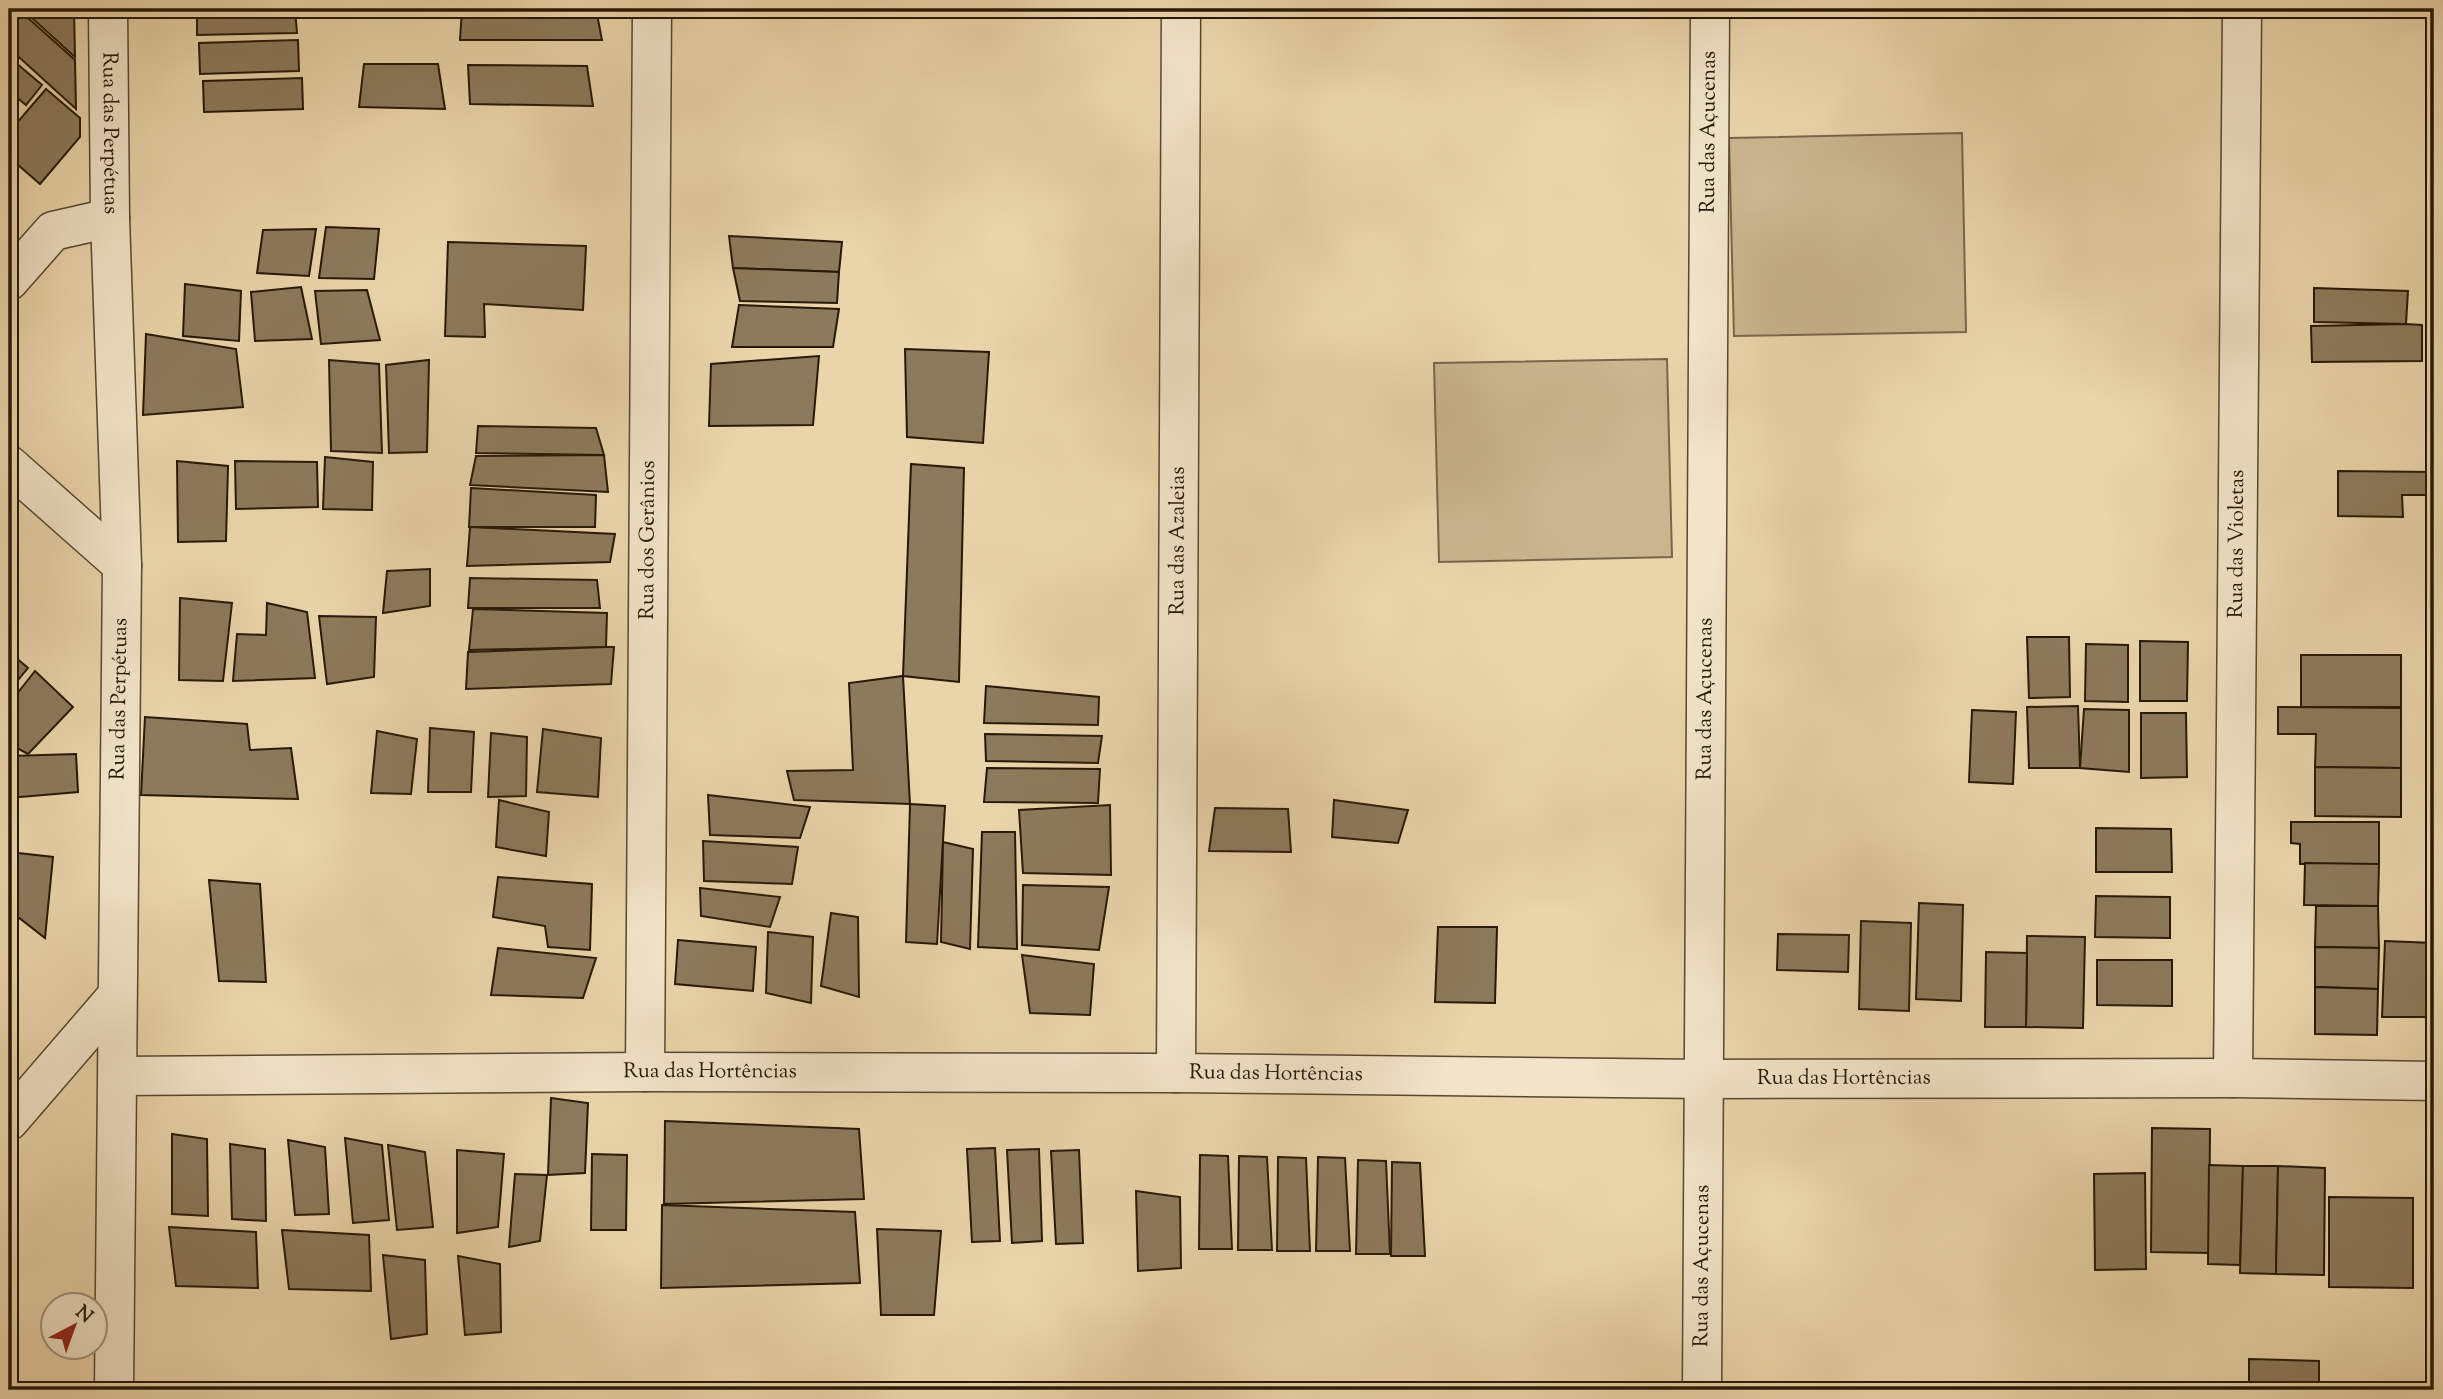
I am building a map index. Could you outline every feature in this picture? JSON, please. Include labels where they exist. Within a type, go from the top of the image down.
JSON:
[{"type":"street","name":"Rua das Perpétuas","points":[[108,9],[110,218],[122,565],[114,1390]]},
{"type":"street","name":"Rua dos Gerânios","points":[[645,1072],[652,9]]},
{"type":"street","name":"Rua das Azaleias","points":[[1176,1073],[1181,9]]},
{"type":"street","name":"Rua das Açucenas","points":[[1702,1390],[1710,9]]},
{"type":"street","name":"Rua das Violetas","points":[[2233,1079],[2242,9]]},
{"type":"street","points":[[9,281],[53,231],[110,218]]},
{"type":"street","points":[[9,465],[122,565]]},
{"type":"street","points":[[9,1121],[116,997]]},
{"type":"street","name":"Rua das Hortências","points":[[118,1076],[645,1072],[1176,1073],[1704,1079],[2434,1081]]},
{"type":"shaded area","points":[[1962,133],[1966,332],[1734,336],[1729,138]]},
{"type":"shaded area","points":[[1667,359],[1672,557],[1439,562],[1434,363]]},
{"type":"building","points":[[9,9],[18,9],[75,60],[76,109],[9,48]]},
{"type":"building","points":[[22,9],[74,9],[75,57]]},
{"type":"building","points":[[197,9],[295,9],[297,33],[197,35]]},
{"type":"building","points":[[462,9],[596,9],[602,40],[460,40]]},
{"type":"building","points":[[298,40],[299,71],[200,74],[199,43]]},
{"type":"building","points":[[9,57],[42,85],[26,105],[9,91]]},
{"type":"building","points":[[364,64],[438,64],[445,109],[359,107]]},
{"type":"building","points":[[468,65],[587,66],[593,106],[470,104]]},
{"type":"building","points":[[302,78],[303,109],[204,112],[203,81]]},
{"type":"building","points":[[46,89],[80,118],[80,137],[40,184],[9,157],[9,132]]},
{"type":"building","points":[[326,227],[379,229],[374,279],[319,278]]},
{"type":"building","points":[[316,229],[309,276],[257,273],[263,230]]},
{"type":"building","points":[[729,236],[842,242],[839,272],[733,268]]},
{"type":"building","points":[[448,242],[586,246],[583,310],[484,304],[485,337],[445,336]]},
{"type":"building","points":[[733,268],[839,272],[837,303],[740,301]]},
{"type":"building","points":[[185,284],[241,291],[239,341],[183,336]]},
{"type":"building","points":[[301,287],[312,339],[255,341],[251,292]]},
{"type":"building","points":[[2314,288],[2408,291],[2406,324],[2314,322]]},
{"type":"building","points":[[367,290],[380,340],[321,344],[315,291]]},
{"type":"building","points":[[739,305],[839,309],[833,347],[732,347]]},
{"type":"building","points":[[2422,325],[2422,361],[2312,362],[2311,326]]},
{"type":"building","points":[[146,334],[236,349],[243,407],[143,415]]},
{"type":"building","points":[[905,349],[989,352],[983,443],[907,437]]},
{"type":"building","points":[[819,356],[813,425],[709,426],[711,364]]},
{"type":"building","points":[[329,360],[379,364],[382,453],[331,451]]},
{"type":"building","points":[[429,360],[427,452],[389,453],[386,365]]},
{"type":"building","points":[[478,426],[596,428],[604,455],[476,453]]},
{"type":"building","points":[[604,455],[608,492],[470,485],[476,456]]},
{"type":"building","points":[[325,457],[373,462],[372,510],[323,509]]},
{"type":"building","points":[[177,461],[228,466],[226,541],[178,542]]},
{"type":"building","points":[[235,461],[317,462],[318,507],[236,509]]},
{"type":"building","points":[[911,464],[964,468],[959,682],[903,676]]},
{"type":"building","points":[[2338,471],[2434,472],[2434,495],[2402,495],[2403,517],[2338,516]]},
{"type":"building","points":[[471,488],[596,495],[595,527],[469,527]]},
{"type":"building","points":[[470,527],[615,534],[610,562],[467,566]]},
{"type":"building","points":[[430,569],[430,606],[383,613],[387,571]]},
{"type":"building","points":[[470,578],[597,580],[600,608],[468,608]]},
{"type":"building","points":[[180,598],[232,603],[223,681],[179,680]]},
{"type":"building","points":[[267,603],[307,612],[315,678],[233,681],[237,634],[266,635]]},
{"type":"building","points":[[473,609],[607,613],[606,647],[469,650]]},
{"type":"building","points":[[319,616],[376,617],[374,677],[327,684]]},
{"type":"building","points":[[2027,637],[2069,637],[2070,697],[2029,698]]},
{"type":"building","points":[[2140,641],[2188,642],[2187,701],[2140,701]]},
{"type":"building","points":[[2086,644],[2128,645],[2128,702],[2085,701]]},
{"type":"building","points":[[614,647],[611,684],[466,689],[468,652]]},
{"type":"building","points":[[9,652],[28,668],[9,691]]},
{"type":"building","points":[[2301,655],[2401,655],[2401,707],[2301,707]]},
{"type":"building","points":[[35,671],[73,707],[28,754],[9,744],[9,704]]},
{"type":"building","points":[[903,676],[910,804],[794,800],[787,771],[853,770],[849,683]]},
{"type":"building","points":[[986,686],[1099,697],[1098,725],[984,723]]},
{"type":"building","points":[[2078,706],[2080,768],[2029,768],[2027,707]]},
{"type":"building","points":[[2278,707],[2401,708],[2401,768],[2315,767],[2316,734],[2278,734]]},
{"type":"building","points":[[2084,709],[2129,710],[2129,772],[2080,768]]},
{"type":"building","points":[[1972,710],[2016,712],[2013,784],[1969,782]]},
{"type":"building","points":[[2141,713],[2186,713],[2187,777],[2141,778]]},
{"type":"building","points":[[145,717],[247,724],[250,750],[291,748],[298,799],[141,795]]},
{"type":"building","points":[[430,728],[474,732],[471,792],[428,792]]},
{"type":"building","points":[[543,729],[601,738],[598,797],[537,792]]},
{"type":"building","points":[[377,731],[417,739],[411,794],[371,793]]},
{"type":"building","points":[[491,733],[527,737],[526,796],[488,797]]},
{"type":"building","points":[[985,734],[1102,736],[1098,763],[986,761]]},
{"type":"building","points":[[76,754],[78,792],[9,798],[9,756]]},
{"type":"building","points":[[2315,767],[2401,768],[2401,817],[2315,816]]},
{"type":"building","points":[[987,768],[1100,769],[1098,803],[984,802]]},
{"type":"building","points":[[708,795],[810,807],[800,838],[710,835]]},
{"type":"building","points":[[499,800],[549,812],[546,856],[496,847]]},
{"type":"building","points":[[1334,800],[1408,810],[1398,843],[1332,837]]},
{"type":"building","points":[[910,804],[945,806],[937,944],[906,942]]},
{"type":"building","points":[[1110,805],[1111,875],[1023,873],[1019,810]]},
{"type":"building","points":[[1215,808],[1288,809],[1291,852],[1209,851]]},
{"type":"building","points":[[2291,822],[2379,822],[2379,864],[2300,864],[2300,844],[2291,843]]},
{"type":"building","points":[[2096,828],[2171,829],[2172,872],[2096,872]]},
{"type":"building","points":[[982,832],[1015,832],[1017,949],[978,947]]},
{"type":"building","points":[[703,841],[798,847],[792,884],[704,881]]},
{"type":"building","points":[[943,842],[973,849],[970,949],[941,942]]},
{"type":"building","points":[[9,852],[53,857],[45,938],[9,910]]},
{"type":"building","points":[[2305,863],[2379,864],[2378,906],[2304,905]]},
{"type":"building","points":[[498,877],[592,884],[590,950],[548,947],[545,926],[493,917]]},
{"type":"building","points":[[209,880],[260,884],[266,982],[219,981]]},
{"type":"building","points":[[1023,885],[1109,887],[1099,950],[1022,945]]},
{"type":"building","points":[[700,888],[780,897],[770,927],[701,916]]},
{"type":"building","points":[[2096,896],[2170,897],[2170,938],[2095,937]]},
{"type":"building","points":[[1919,903],[1963,905],[1961,1001],[1916,999]]},
{"type":"building","points":[[2316,906],[2378,906],[2379,948],[2315,947]]},
{"type":"building","points":[[831,913],[858,917],[859,997],[821,986]]},
{"type":"building","points":[[1861,921],[1911,923],[1909,1011],[1859,1009]]},
{"type":"building","points":[[1438,927],[1497,927],[1495,1003],[1435,1002]]},
{"type":"building","points":[[768,932],[813,937],[811,1003],[766,993]]},
{"type":"building","points":[[1778,934],[1849,935],[1848,972],[1777,970]]},
{"type":"building","points":[[2027,936],[2085,937],[2083,1028],[2026,1027]]},
{"type":"building","points":[[678,940],[756,947],[753,991],[675,984]]},
{"type":"building","points":[[2385,941],[2434,943],[2434,1017],[2382,1017]]},
{"type":"building","points":[[2315,947],[2379,948],[2378,989],[2315,987]]},
{"type":"building","points":[[498,948],[596,958],[583,998],[491,995]]},
{"type":"building","points":[[1986,952],[2027,953],[2026,1027],[1985,1027]]},
{"type":"building","points":[[1022,955],[1094,964],[1090,1015],[1030,1013]]},
{"type":"building","points":[[2097,960],[2172,960],[2172,1006],[2097,1005]]},
{"type":"building","points":[[2315,987],[2378,989],[2377,1035],[2315,1034]]},
{"type":"building","points":[[551,1098],[588,1103],[585,1173],[548,1175]]},
{"type":"building","points":[[665,1121],[859,1129],[864,1199],[664,1204]]},
{"type":"building","points":[[2152,1128],[2210,1129],[2209,1253],[2151,1252]]},
{"type":"building","points":[[172,1134],[207,1139],[208,1216],[172,1214]]},
{"type":"building","points":[[345,1138],[382,1145],[389,1220],[353,1223]]},
{"type":"building","points":[[288,1140],[325,1147],[329,1214],[295,1215]]},
{"type":"building","points":[[230,1144],[265,1149],[266,1221],[232,1219]]},
{"type":"building","points":[[388,1145],[425,1152],[433,1227],[397,1230]]},
{"type":"building","points":[[995,1148],[1000,1241],[972,1242],[967,1149]]},
{"type":"building","points":[[1039,1149],[1042,1241],[1012,1243],[1007,1150]]},
{"type":"building","points":[[457,1150],[504,1154],[498,1227],[457,1233]]},
{"type":"building","points":[[1079,1150],[1083,1243],[1056,1244],[1051,1151]]},
{"type":"building","points":[[592,1154],[627,1155],[626,1230],[591,1230]]},
{"type":"building","points":[[1200,1155],[1228,1156],[1232,1249],[1199,1249]]},
{"type":"building","points":[[1239,1156],[1267,1157],[1272,1250],[1238,1250]]},
{"type":"building","points":[[1278,1157],[1306,1158],[1310,1251],[1277,1251]]},
{"type":"building","points":[[1318,1157],[1345,1158],[1350,1251],[1316,1251]]},
{"type":"building","points":[[1358,1160],[1386,1161],[1390,1254],[1356,1254]]},
{"type":"building","points":[[1392,1162],[1420,1163],[1425,1256],[1391,1256]]},
{"type":"building","points":[[2209,1165],[2243,1166],[2240,1265],[2208,1264]]},
{"type":"building","points":[[2243,1166],[2278,1166],[2276,1274],[2240,1273]]},
{"type":"building","points":[[2278,1166],[2325,1168],[2324,1275],[2276,1274]]},
{"type":"building","points":[[2145,1173],[2146,1269],[2095,1270],[2094,1174]]},
{"type":"building","points":[[515,1174],[547,1175],[540,1241],[509,1247]]},
{"type":"building","points":[[1136,1191],[1180,1197],[1181,1268],[1138,1271]]},
{"type":"building","points":[[2329,1197],[2413,1198],[2413,1288],[2329,1287]]},
{"type":"building","points":[[662,1205],[855,1212],[860,1283],[661,1288]]},
{"type":"building","points":[[169,1227],[256,1232],[258,1288],[176,1286]]},
{"type":"building","points":[[877,1229],[941,1231],[934,1315],[881,1315]]},
{"type":"building","points":[[282,1230],[369,1235],[371,1291],[289,1289]]},
{"type":"building","points":[[383,1255],[425,1260],[427,1334],[391,1339]]},
{"type":"building","points":[[458,1256],[500,1264],[501,1332],[465,1335]]},
{"type":"building","points":[[2249,1359],[2319,1361],[2319,1390],[2249,1390]]},
{"type":"building","points":[[647,1388],[804,1390],[647,1390]]}]
